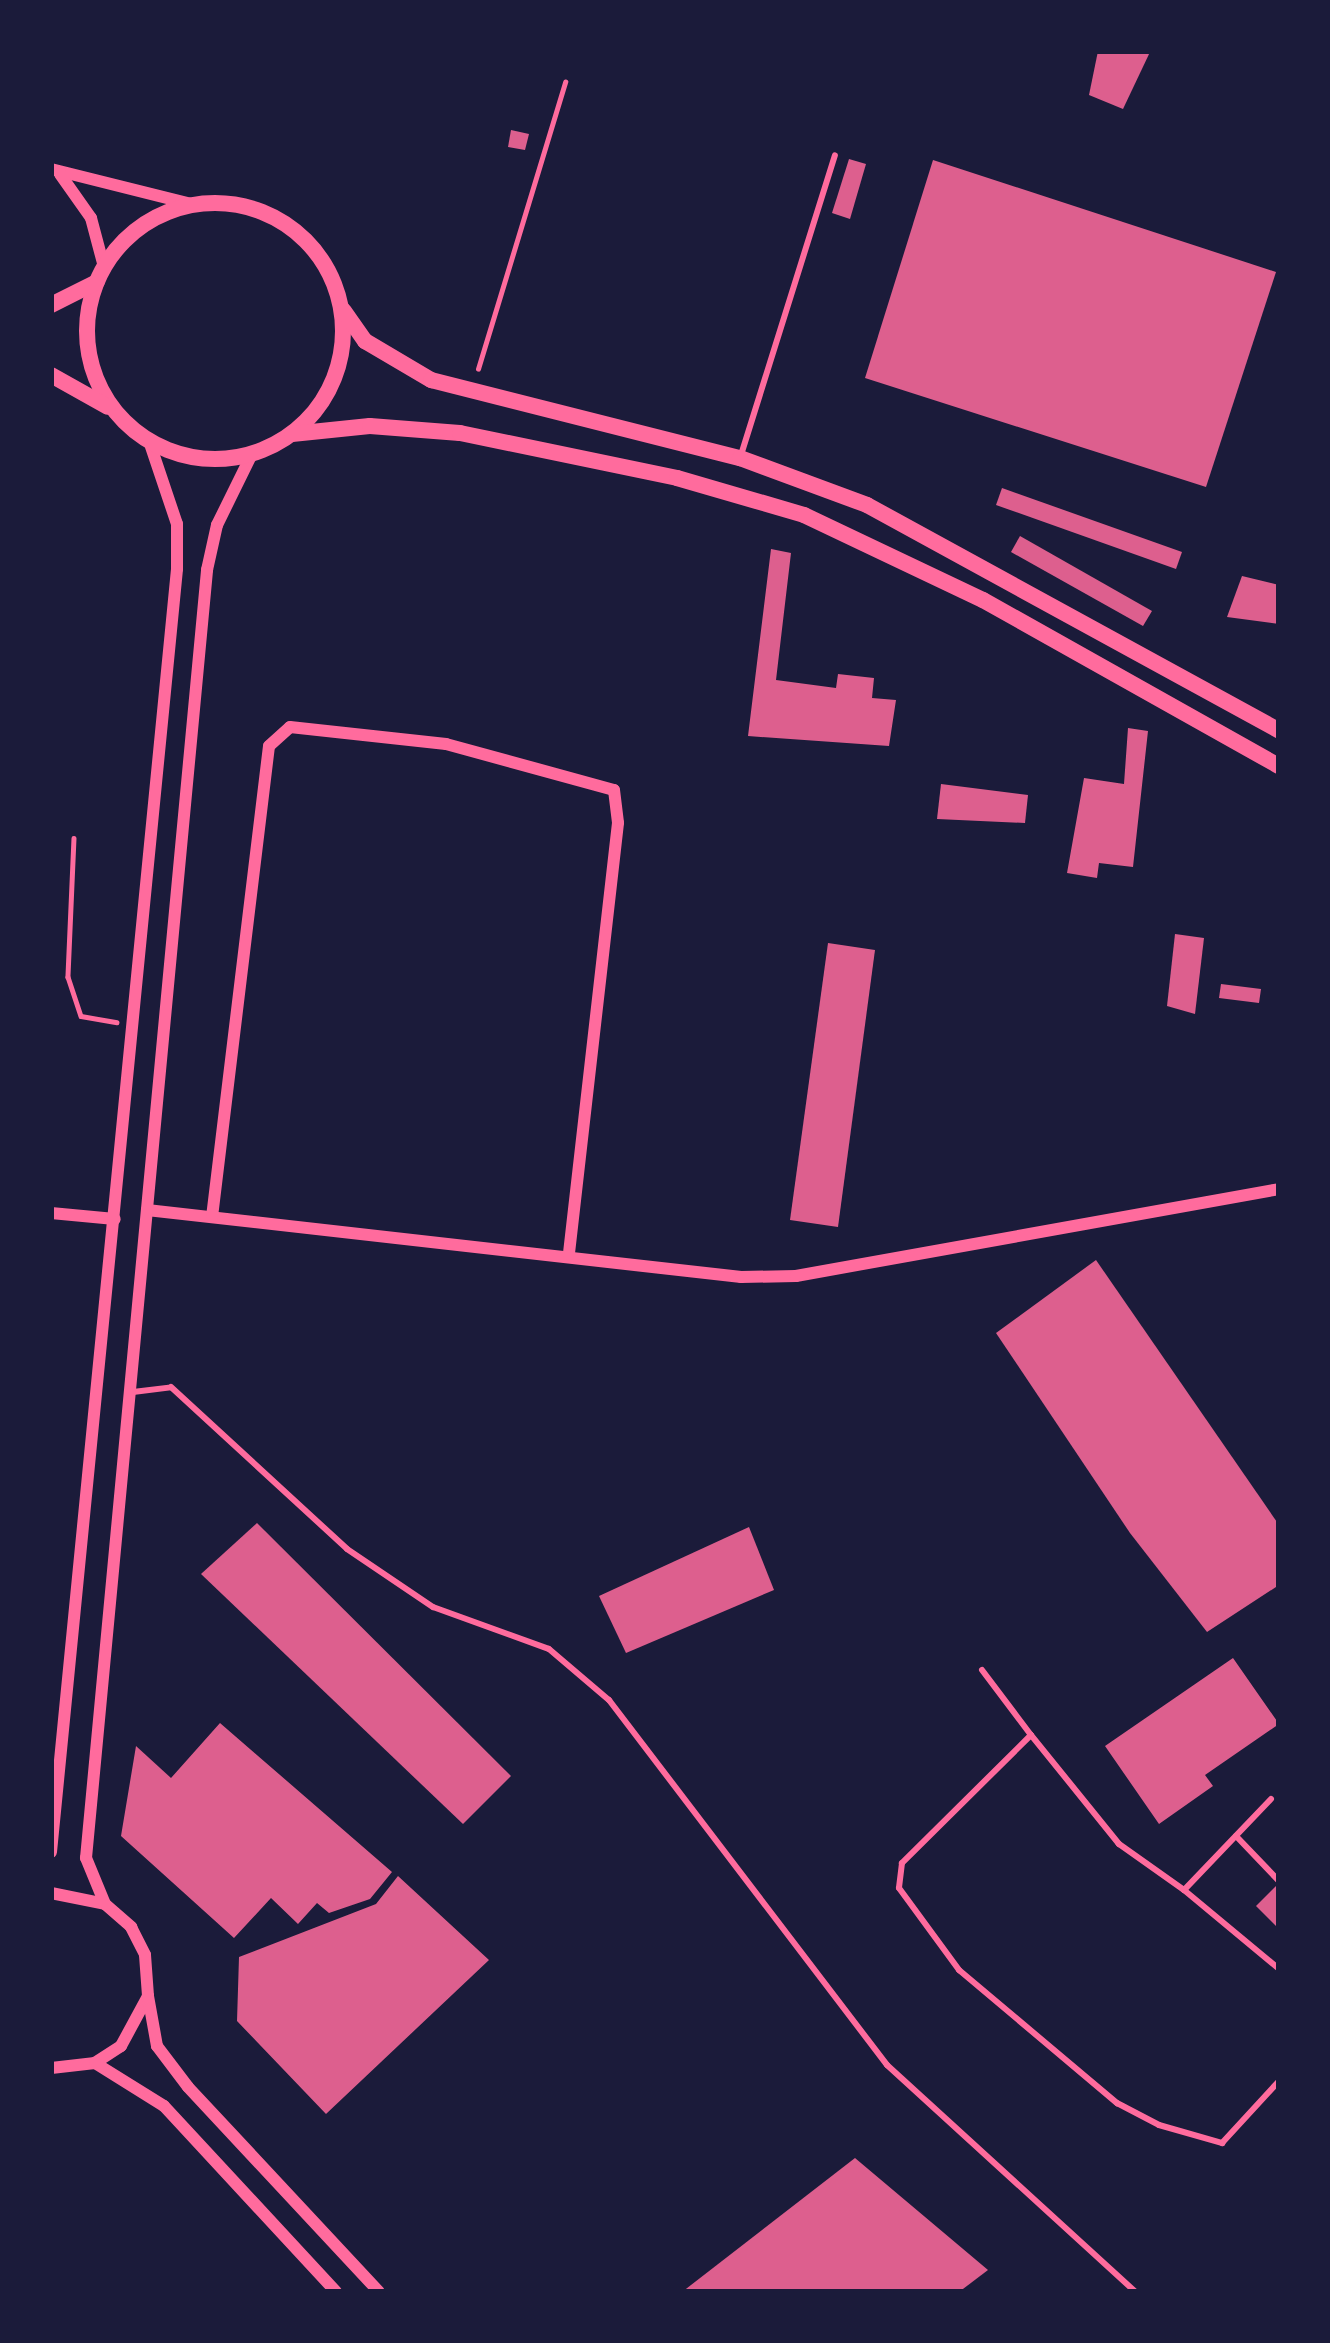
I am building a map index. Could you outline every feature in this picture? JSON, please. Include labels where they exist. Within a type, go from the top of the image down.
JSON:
[{"type":"main road","points":[[51,305],[100,274],[142,226],[195,205],[248,209],[296,232],[320,258],[344,310],[391,361],[471,393],[740,458],[909,526],[1279,731]]},
{"type":"main road","points":[[100,274],[88,350],[116,412]]},
{"type":"main road","points":[[292,434],[334,382],[344,310]]},
{"type":"main road","points":[[51,375],[116,412],[149,441],[182,454],[252,454],[292,434],[370,426],[460,433],[676,478],[804,515],[983,599],[1279,766]]},
{"type":"street","points":[[55,171],[195,205]]},
{"type":"street","points":[[55,171],[91,218],[100,274]]},
{"type":"street","points":[[51,1852],[177,569],[176,524],[149,441]]},
{"type":"street","points":[[252,454],[217,525],[206,570],[86,1858],[105,1904],[131,1927],[145,1955],[157,2046],[188,2087],[379,2292]]},
{"type":"street","points":[[212,1217],[269,746],[290,728],[357,734],[446,744],[614,790],[618,824],[569,1254]]},
{"type":"street","points":[[147,1210],[741,1276],[796,1276],[1279,1189]]},
{"type":"street","points":[[51,1213],[115,1220]]},
{"type":"street","points":[[51,1893],[105,1904]]},
{"type":"street","points":[[51,2068],[95,2063],[136,2027],[148,1996]]},
{"type":"street","points":[[95,2063],[164,2106],[336,2292]]},
{"type":"lane","points":[[740,458],[835,155]]},
{"type":"lane","points":[[130,1393],[171,1387],[347,1549],[433,1607],[549,1649],[609,1700],[887,2065],[1136,2292]]},
{"type":"lane","points":[[982,1670],[1119,1844],[1184,1890],[1279,1969]]},
{"type":"lane","points":[[1031,1735],[902,1863],[899,1888],[959,1970],[1117,2103],[1159,2125],[1222,2143],[1279,2080]]},
{"type":"lane","points":[[1184,1890],[1270,1799]]},
{"type":"lane","points":[[1235,1835],[1279,1881]]},
{"type":"path","points":[[471,393],[565,82]]},
{"type":"path","points":[[74,838],[68,977],[81,1016],[133,1024]]},
{"type":"building","points":[[1098,51],[1150,52],[1123,109],[1089,95]]},
{"type":"building","points":[[511,130],[529,134],[525,150],[508,147]]},
{"type":"building","points":[[849,159],[866,164],[850,219],[832,213]]},
{"type":"building","points":[[933,160],[1276,272],[1206,487],[865,378]]},
{"type":"building","points":[[1002,488],[1182,552],[1176,569],[996,505]]},
{"type":"building","points":[[1020,536],[1152,611],[1143,626],[1011,552]]},
{"type":"building","points":[[771,549],[791,553],[776,680],[836,688],[838,674],[874,678],[872,698],[896,700],[889,746],[748,736]]},
{"type":"building","points":[[1242,576],[1279,585],[1279,624],[1227,617]]},
{"type":"building","points":[[1128,728],[1148,731],[1133,867],[1099,863],[1097,878],[1067,873],[1084,778],[1124,784]]},
{"type":"building","points":[[941,784],[1028,795],[1025,823],[937,819]]},
{"type":"building","points":[[1175,934],[1204,938],[1195,1014],[1167,1006]]},
{"type":"building","points":[[828,943],[875,950],[838,1227],[790,1220]]},
{"type":"building","points":[[1221,984],[1261,989],[1259,1003],[1219,998]]},
{"type":"building","points":[[1096,1260],[1279,1525],[1279,1585],[1207,1632],[1130,1533],[996,1333]]},
{"type":"building","points":[[257,1523],[511,1776],[463,1824],[201,1574]]},
{"type":"building","points":[[749,1527],[774,1590],[626,1653],[599,1596]]},
{"type":"building","points":[[1233,1658],[1279,1724],[1205,1775],[1213,1786],[1159,1824],[1105,1746]]},
{"type":"building","points":[[220,1723],[392,1872],[370,1899],[329,1913],[317,1903],[298,1924],[271,1898],[234,1938],[121,1836],[136,1746],[171,1778]]},
{"type":"building","points":[[398,1876],[489,1960],[326,2114],[237,2021],[239,1957],[376,1904]]},
{"type":"building","points":[[1279,1883],[1279,1929],[1256,1906]]},
{"type":"building","points":[[855,2158],[988,2270],[959,2292],[682,2292]]}]
